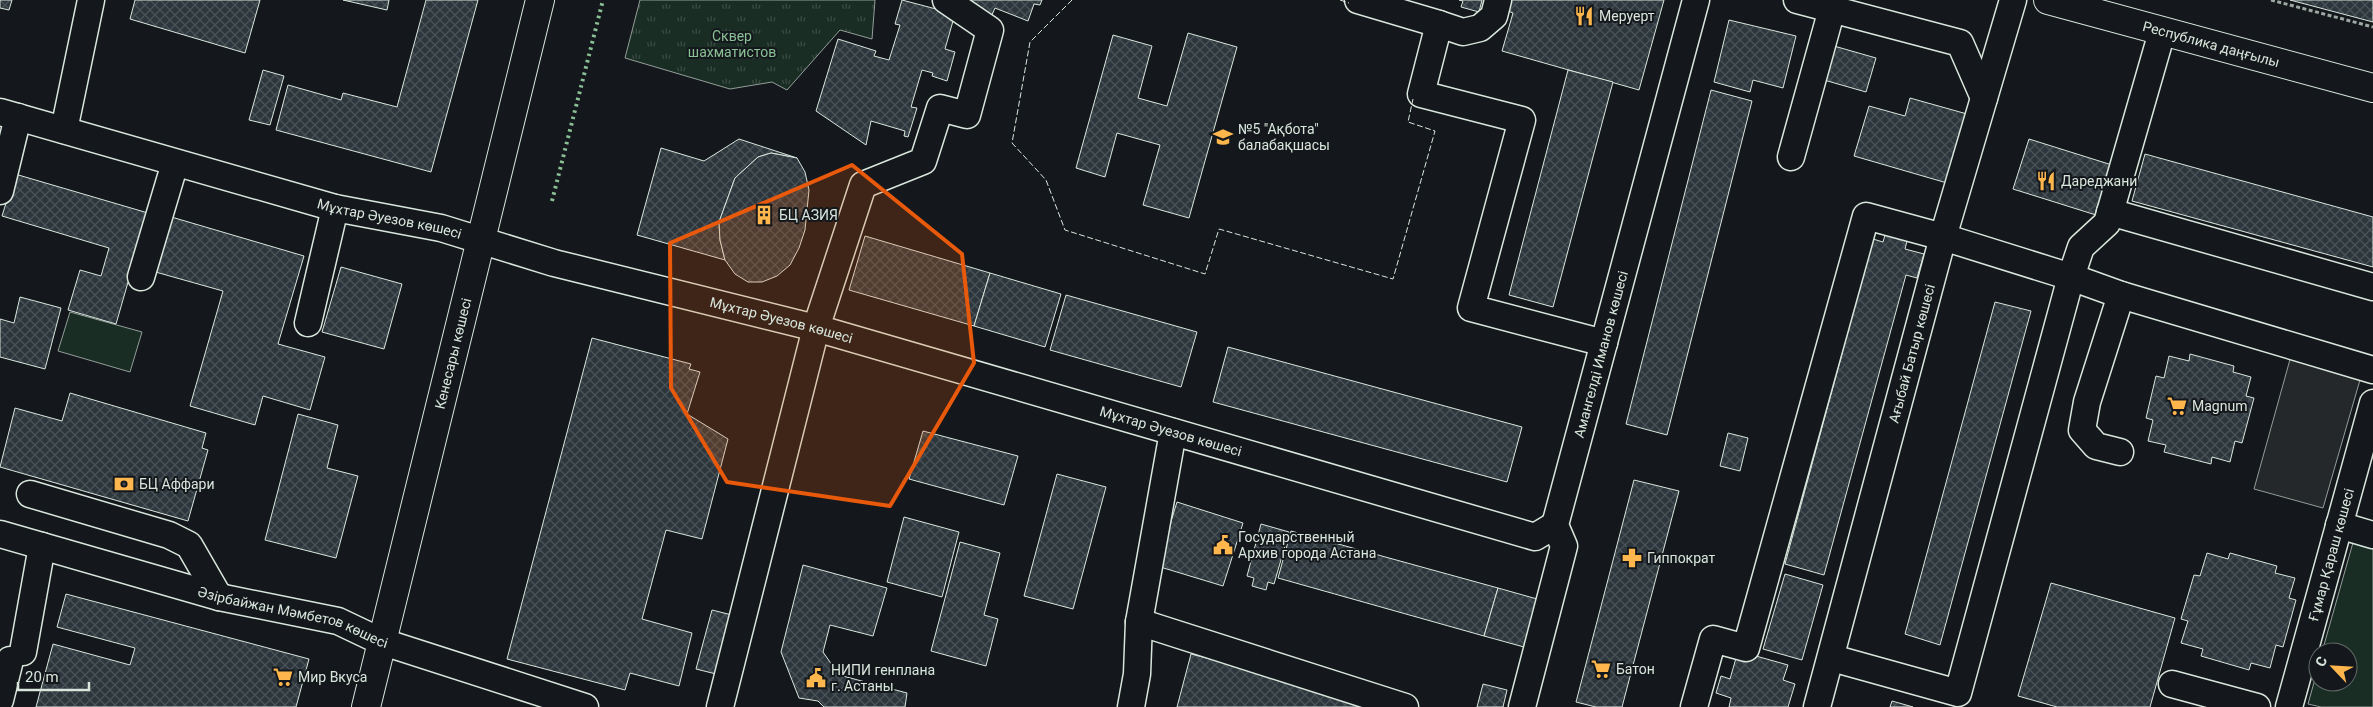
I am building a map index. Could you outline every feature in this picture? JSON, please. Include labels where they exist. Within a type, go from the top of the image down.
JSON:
[{"type":"main road","name":"Кенесары көшесі","points":[[366,707],[380,641],[540,0]]},
{"type":"main road","name":"Республика даңғылы","points":[[2054,1],[2373,88]]},
{"type":"street","points":[[64,130],[91,0]]},
{"type":"street","points":[[720,707],[816,328],[863,185],[923,162],[940,108],[967,115],[990,30],[946,0]]},
{"type":"street","points":[[1358,0],[1463,32],[1480,28],[1494,16],[1498,0]]},
{"type":"street","name":"Амангелді Иманов көшесі","points":[[1555,526],[1696,0]]},
{"type":"street","points":[[1686,34],[1704,0]]},
{"type":"street","points":[[1796,0],[1960,44],[1984,98]]},
{"type":"street","name":"Ағыбай Батыр көшесі","points":[[1817,707],[1832,658],[1943,237],[2012,0]]},
{"type":"street","points":[[1791,157],[1832,9]]},
{"type":"street","points":[[1440,24],[1421,94],[1522,120],[1471,308],[1604,343]]},
{"type":"street","points":[[1832,658],[1956,700],[2071,277],[2081,247],[2107,223],[2162,32]]},
{"type":"street","points":[[0,191],[9,115]]},
{"type":"street","name":"Мұхтар Әуезов көшесі","points":[[9,115],[335,208],[441,228],[554,263],[816,328],[1535,537],[1555,526]]},
{"type":"street","points":[[141,277],[175,163]]},
{"type":"street","points":[[308,323],[335,208]]},
{"type":"street","points":[[2110,212],[2373,287]]},
{"type":"street","points":[[1694,707],[1713,639],[1746,648],[1866,216],[1943,237],[2071,277],[2121,295],[2373,370]]},
{"type":"street","points":[[2120,452],[2096,446],[2082,430],[2087,402],[2121,295]]},
{"type":"street","name":"Ғұмар Қараш көшесі","points":[[2290,707],[2373,403]]},
{"type":"street","points":[[1132,707],[1137,674],[1139,622],[1173,432]]},
{"type":"street","points":[[30,494],[169,535],[189,544],[219,597]]},
{"type":"street","points":[[2339,525],[2373,535]]},
{"type":"street","points":[[1522,707],[1564,546],[1555,526]]},
{"type":"street","name":"Әзірбайжан Мәмбетов көшесі","points":[[0,534],[219,597],[338,621],[380,641],[585,707]]},
{"type":"street","points":[[0,700],[16,656],[42,546]]},
{"type":"street","points":[[1139,622],[1405,707]]},
{"type":"street","points":[[2172,684],[2257,707]]},
{"type":"path","points":[[2271,0],[2373,27]]},
{"type":"highlighted area","points":[[852,165],[962,254],[974,363],[890,506],[727,482],[671,388],[670,243]]},
{"type":"green space","name":"Сквер шахматистов","points":[[640,0],[875,0],[872,39],[840,30],[787,90],[772,82],[730,89],[625,58]]},
{"type":"green space","points":[[70,312],[142,332],[130,372],[58,351]]},
{"type":"green space","points":[[2354,539],[2373,545],[2373,707],[2321,707],[2308,704],[2311,692],[2358,692],[2358,642],[2325,642]]},
{"type":"shaded area","points":[[2294,345],[2364,366],[2323,508],[2254,489]]},
{"type":"building","points":[[0,0],[12,0],[9,10],[0,8]]},
{"type":"building","points":[[135,0],[260,0],[245,53],[130,19]]},
{"type":"building","points":[[343,0],[389,0],[387,10]]},
{"type":"building","points":[[426,0],[478,0],[431,172],[276,130],[288,85],[341,100],[343,93],[397,107]]},
{"type":"building","points":[[902,0],[955,14],[945,49],[955,52],[947,81],[932,76],[933,73],[922,70],[911,107],[917,108],[908,137],[904,136],[905,131],[871,121],[866,145],[816,111],[838,39],[876,51],[874,56],[889,60],[900,25],[895,24]]},
{"type":"building","points":[[965,0],[1042,0],[1040,5],[1034,4],[1028,21],[995,8],[991,17]]},
{"type":"building","points":[[1459,0],[1482,0],[1479,12],[1461,7],[1463,1]]},
{"type":"building","points":[[1511,0],[1664,0],[1639,90],[1502,51],[1513,13],[1508,11]]},
{"type":"building","points":[[2290,0],[2373,0],[2373,22]]},
{"type":"building","points":[[1729,20],[1796,36],[1783,88],[1753,80],[1750,92],[1714,82]]},
{"type":"building","points":[[1188,33],[1237,47],[1189,218],[1143,205],[1160,145],[1117,133],[1105,177],[1076,168],[1113,35],[1152,46],[1138,98],[1167,106]]},
{"type":"building","points":[[1827,44],[1876,58],[1866,92],[1817,78]]},
{"type":"building","points":[[263,70],[284,76],[270,125],[249,120]]},
{"type":"building","points":[[1568,70],[1613,82],[1553,307],[1509,295]]},
{"type":"building","points":[[1711,90],[1752,101],[1667,435],[1626,424]]},
{"type":"building","points":[[1910,98],[1967,114],[1947,183],[1854,156],[1869,106],[1905,116]]},
{"type":"building","points":[[739,139],[797,158],[771,153],[758,157],[735,178],[719,222],[720,240],[725,260],[637,235],[661,148],[704,161]]},
{"type":"building","points":[[2029,139],[2112,165],[2096,215],[2013,189]]},
{"type":"building","name":"БЦ АЗИЯ","points":[[771,153],[797,158],[805,172],[809,190],[805,230],[799,248],[790,265],[777,276],[762,282],[748,282],[735,274],[725,260],[720,240],[719,222],[735,178],[758,157]]},
{"type":"building","points":[[2145,154],[2373,217],[2373,267],[2132,201]]},
{"type":"building","points":[[15,174],[148,213],[116,324],[68,310],[80,270],[101,276],[109,248],[2,216]]},
{"type":"building","points":[[168,216],[304,256],[278,344],[325,357],[310,410],[263,396],[255,425],[190,406],[223,291],[152,271]]},
{"type":"building","points":[[1885,235],[1907,241],[1905,249],[1924,254],[1917,278],[1906,275],[1824,575],[1785,564],[1873,239],[1883,242]]},
{"type":"building","points":[[865,236],[990,273],[974,326],[849,290]]},
{"type":"building","points":[[341,267],[402,284],[384,349],[322,332]]},
{"type":"building","points":[[990,273],[1061,294],[1045,347],[974,326]]},
{"type":"building","points":[[1066,295],[1197,332],[1181,387],[1050,350]]},
{"type":"building","points":[[20,297],[61,308],[45,369],[0,357],[0,319],[14,323]]},
{"type":"building","points":[[1995,302],[2031,311],[1940,645],[1905,634]]},
{"type":"building","points":[[592,338],[691,364],[689,369],[700,372],[687,414],[728,439],[702,539],[666,530],[642,619],[692,633],[679,686],[630,673],[625,690],[507,659]]},
{"type":"building","points":[[1228,347],[1522,427],[1507,482],[1213,402]]},
{"type":"building","points":[[2190,354],[2234,366],[2233,372],[2251,377],[2246,396],[2254,398],[2242,443],[2235,441],[2230,462],[2212,457],[2211,464],[2164,452],[2166,445],[2148,441],[2153,420],[2146,418],[2156,376],[2164,378],[2169,356],[2189,361]]},
{"type":"building","points":[[70,393],[206,433],[202,448],[208,450],[188,521],[0,467],[15,408],[62,421]]},
{"type":"building","points":[[298,414],[338,425],[327,468],[358,476],[336,558],[265,540]]},
{"type":"building","points":[[923,431],[1018,456],[1004,505],[909,479]]},
{"type":"building","points":[[1728,433],[1748,438],[1740,471],[1720,466]]},
{"type":"building","points":[[1057,474],[1106,487],[1073,609],[1024,596]]},
{"type":"building","points":[[1634,480],[1679,491],[1622,707],[1596,707],[1576,702]]},
{"type":"building","points":[[1177,502],[1243,523],[1223,586],[1157,566]]},
{"type":"building","points":[[904,517],[959,532],[942,597],[887,582]]},
{"type":"building","points":[[1261,524],[1289,532],[1274,584],[1268,582],[1266,590],[1252,586],[1254,578],[1247,576]]},
{"type":"building","points":[[1291,531],[1498,588],[1484,636],[1278,578]]},
{"type":"building","points":[[960,542],[1000,553],[984,615],[998,619],[986,666],[931,651]]},
{"type":"building","points":[[2207,553],[2228,559],[2230,553],[2277,566],[2275,573],[2295,578],[2289,598],[2296,600],[2283,647],[2276,645],[2270,668],[2251,663],[2249,670],[2201,656],[2203,649],[2181,643],[2188,621],[2181,619],[2194,575],[2200,576]]},
{"type":"building","points":[[803,565],[887,588],[873,636],[830,625],[823,652],[839,675],[907,693],[905,707],[824,707],[818,701],[799,698],[781,652]]},
{"type":"building","points":[[1785,574],[1823,585],[1802,660],[1763,649]]},
{"type":"building","points":[[2051,583],[2175,618],[2150,707],[2057,707],[2018,696]]},
{"type":"building","points":[[1498,588],[1537,599],[1524,647],[1484,636]]},
{"type":"building","points":[[66,594],[309,659],[296,707],[36,707],[53,644],[130,665],[135,648],[57,627]]},
{"type":"building","points":[[712,610],[736,616],[720,675],[696,669]]},
{"type":"building","points":[[1738,651],[1788,665],[1783,680],[1795,684],[1788,707],[1729,707],[1731,698],[1716,693],[1721,676],[1730,679]]},
{"type":"building","points":[[1191,654],[1363,699],[1361,707],[1177,707]]},
{"type":"building","points":[[1483,684],[1507,690],[1503,707],[1477,707]]},
{"type":"building","points":[[1892,701],[1913,707],[1890,707]]},
{"type":"hedge","points":[[552,201],[603,0]]},
{"type":"fence","points":[[1072,0],[1030,42],[1012,143],[1046,180],[1065,230],[1205,274],[1219,229],[1393,279],[1435,131],[1408,122],[1413,99]]},
{"type":"fence","points":[[1340,0],[1349,3]]},
{"type":"place","name":"Меруерт","points":[[1584,16]]},
{"type":"place","name":"№5 \"Ақбота\" балабақшасы","points":[[1223,137]]},
{"type":"place","name":"Дареджани","points":[[2046,181]]},
{"type":"place","name":"БЦ АЗИЯ","points":[[764,215]]},
{"type":"place","name":"Magnum","points":[[2177,406]]},
{"type":"place","name":"БЦ Аффари","points":[[124,484]]},
{"type":"place","name":"Государственный Архив города Астана","points":[[1223,545]]},
{"type":"place","name":"Гиппократ","points":[[1632,558]]},
{"type":"place","name":"Батон","points":[[1601,669]]},
{"type":"place","name":"Мир Вкуса","points":[[283,677]]},
{"type":"place","name":"НИПИ генплана г. Астаны","points":[[816,678]]}]
